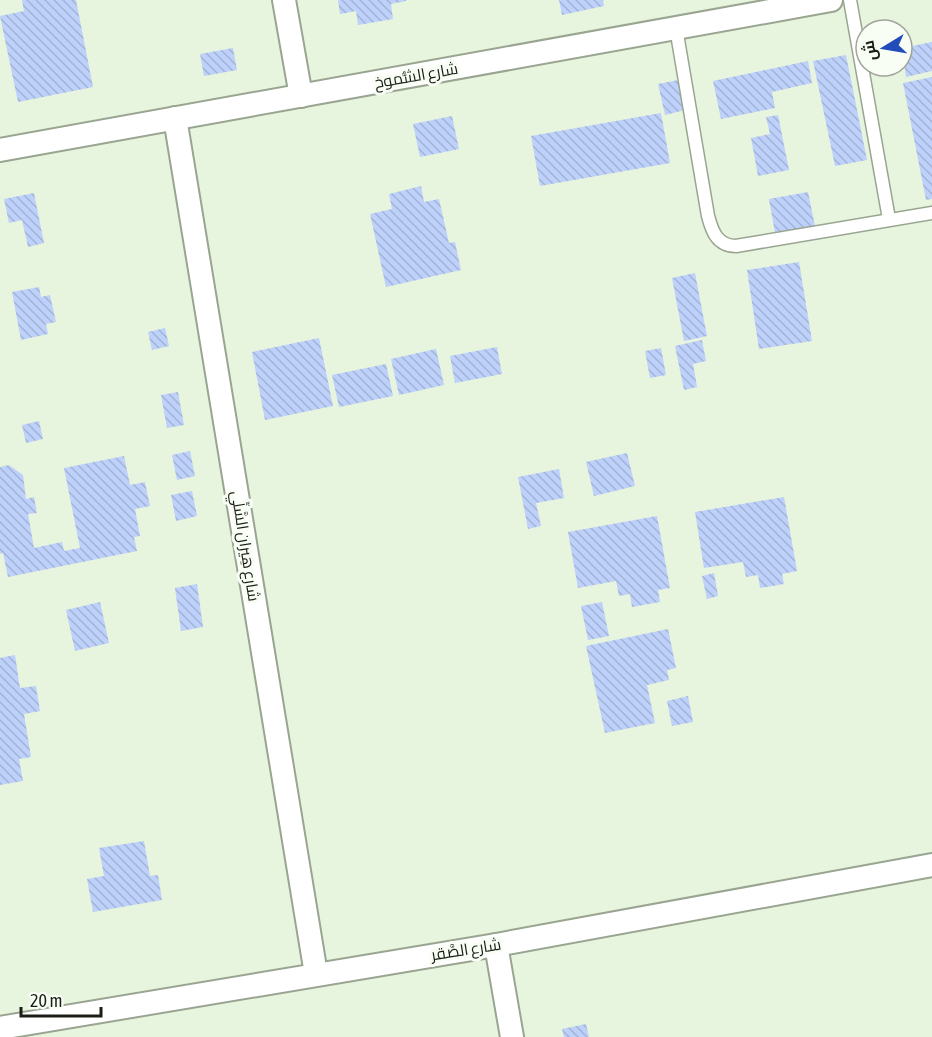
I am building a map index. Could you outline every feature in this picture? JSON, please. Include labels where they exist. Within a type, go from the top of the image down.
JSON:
[{"type":"street","points":[[284,0],[301,96]]},
{"type":"street","name":"شارع الشُّموخ","points":[[0,150],[831,0]]},
{"type":"street","name":"شارع هِيران السَّلِّي","points":[[175,118],[316,974]]},
{"type":"street","name":"شارع الصَّقر","points":[[0,1028],[496,945],[932,865]]},
{"type":"street","points":[[496,945],[512,1037]]},
{"type":"lane","points":[[850,0],[889,219]]},
{"type":"lane","points":[[676,28],[708,216],[719,241],[736,246],[932,213]]},
{"type":"building","points":[[22,0],[76,0],[93,87],[18,102],[0,16],[24,11]]},
{"type":"building","points":[[338,0],[406,1],[391,4],[393,19],[358,25],[356,11],[340,14]]},
{"type":"building","points":[[559,0],[603,0],[604,6],[562,15]]},
{"type":"building","points":[[932,42],[932,71],[914,75],[914,46]]},
{"type":"building","points":[[233,48],[237,70],[204,76],[200,54]]},
{"type":"building","points":[[846,55],[867,160],[835,166],[813,61]]},
{"type":"building","points":[[808,61],[812,83],[772,92],[775,108],[721,119],[713,81]]},
{"type":"building","points":[[932,77],[932,199],[926,200],[903,83]]},
{"type":"building","points":[[678,80],[685,110],[665,115],[658,84]]},
{"type":"building","points":[[661,113],[670,163],[540,186],[531,136]]},
{"type":"building","points":[[778,115],[789,170],[758,176],[751,138],[770,134],[766,117]]},
{"type":"building","points":[[452,116],[459,149],[420,157],[413,124]]},
{"type":"building","points":[[421,186],[424,202],[439,199],[449,243],[455,242],[461,270],[386,287],[370,214],[392,209],[389,194]]},
{"type":"building","points":[[808,192],[815,226],[775,233],[769,199]]},
{"type":"building","points":[[34,193],[44,243],[28,247],[22,220],[9,223],[4,199]]},
{"type":"building","points":[[799,262],[812,341],[759,349],[747,270]]},
{"type":"building","points":[[695,273],[707,336],[684,341],[672,278]]},
{"type":"building","points":[[39,287],[41,297],[50,295],[56,322],[46,324],[48,334],[21,340],[12,292]]},
{"type":"building","points":[[165,328],[169,346],[152,350],[148,332]]},
{"type":"building","points":[[319,338],[333,406],[265,420],[252,352]]},
{"type":"building","points":[[702,340],[706,361],[693,364],[697,387],[684,390],[675,346]]},
{"type":"building","points":[[497,347],[502,374],[455,383],[450,356]]},
{"type":"building","points":[[661,348],[666,375],[650,378],[645,351]]},
{"type":"building","points":[[436,349],[444,385],[399,395],[391,359]]},
{"type":"building","points":[[386,364],[393,396],[339,407],[332,375]]},
{"type":"building","points":[[178,392],[184,425],[167,428],[161,395]]},
{"type":"building","points":[[39,421],[43,439],[26,443],[22,425]]},
{"type":"building","points":[[190,451],[195,476],[177,480],[172,455]]},
{"type":"building","points":[[627,453],[635,486],[594,496],[586,462]]},
{"type":"building","points":[[124,456],[130,485],[145,482],[150,506],[135,509],[140,536],[134,537],[137,551],[8,577],[3,553],[0,554],[0,467],[9,465],[23,475],[26,499],[34,497],[37,513],[28,514],[34,548],[62,542],[64,551],[80,548],[64,468]]},
{"type":"building","points":[[559,469],[564,498],[536,503],[541,526],[528,529],[518,477]]},
{"type":"building","points":[[192,491],[197,516],[176,521],[171,495]]},
{"type":"building","points":[[784,497],[797,571],[782,574],[784,584],[760,588],[758,575],[746,577],[743,562],[704,568],[695,512]]},
{"type":"building","points":[[657,516],[670,588],[658,590],[660,602],[632,607],[630,594],[619,596],[616,581],[578,588],[568,532]]},
{"type":"building","points":[[714,573],[718,596],[707,599],[702,576]]},
{"type":"building","points":[[197,584],[203,627],[181,631],[175,588]]},
{"type":"building","points":[[100,602],[109,643],[75,651],[66,610]]},
{"type":"building","points":[[602,602],[609,636],[588,640],[581,606]]},
{"type":"building","points":[[668,629],[676,668],[667,670],[669,680],[647,685],[655,723],[605,733],[586,646]]},
{"type":"building","points":[[15,655],[20,688],[36,686],[40,711],[24,714],[31,757],[19,759],[23,781],[0,785],[0,658]]},
{"type":"building","points":[[688,696],[693,722],[672,726],[667,701]]},
{"type":"building","points":[[144,841],[150,876],[158,875],[162,900],[93,912],[87,879],[104,876],[99,848]]},
{"type":"building","points":[[586,1024],[589,1037],[564,1037],[562,1029]]}]
